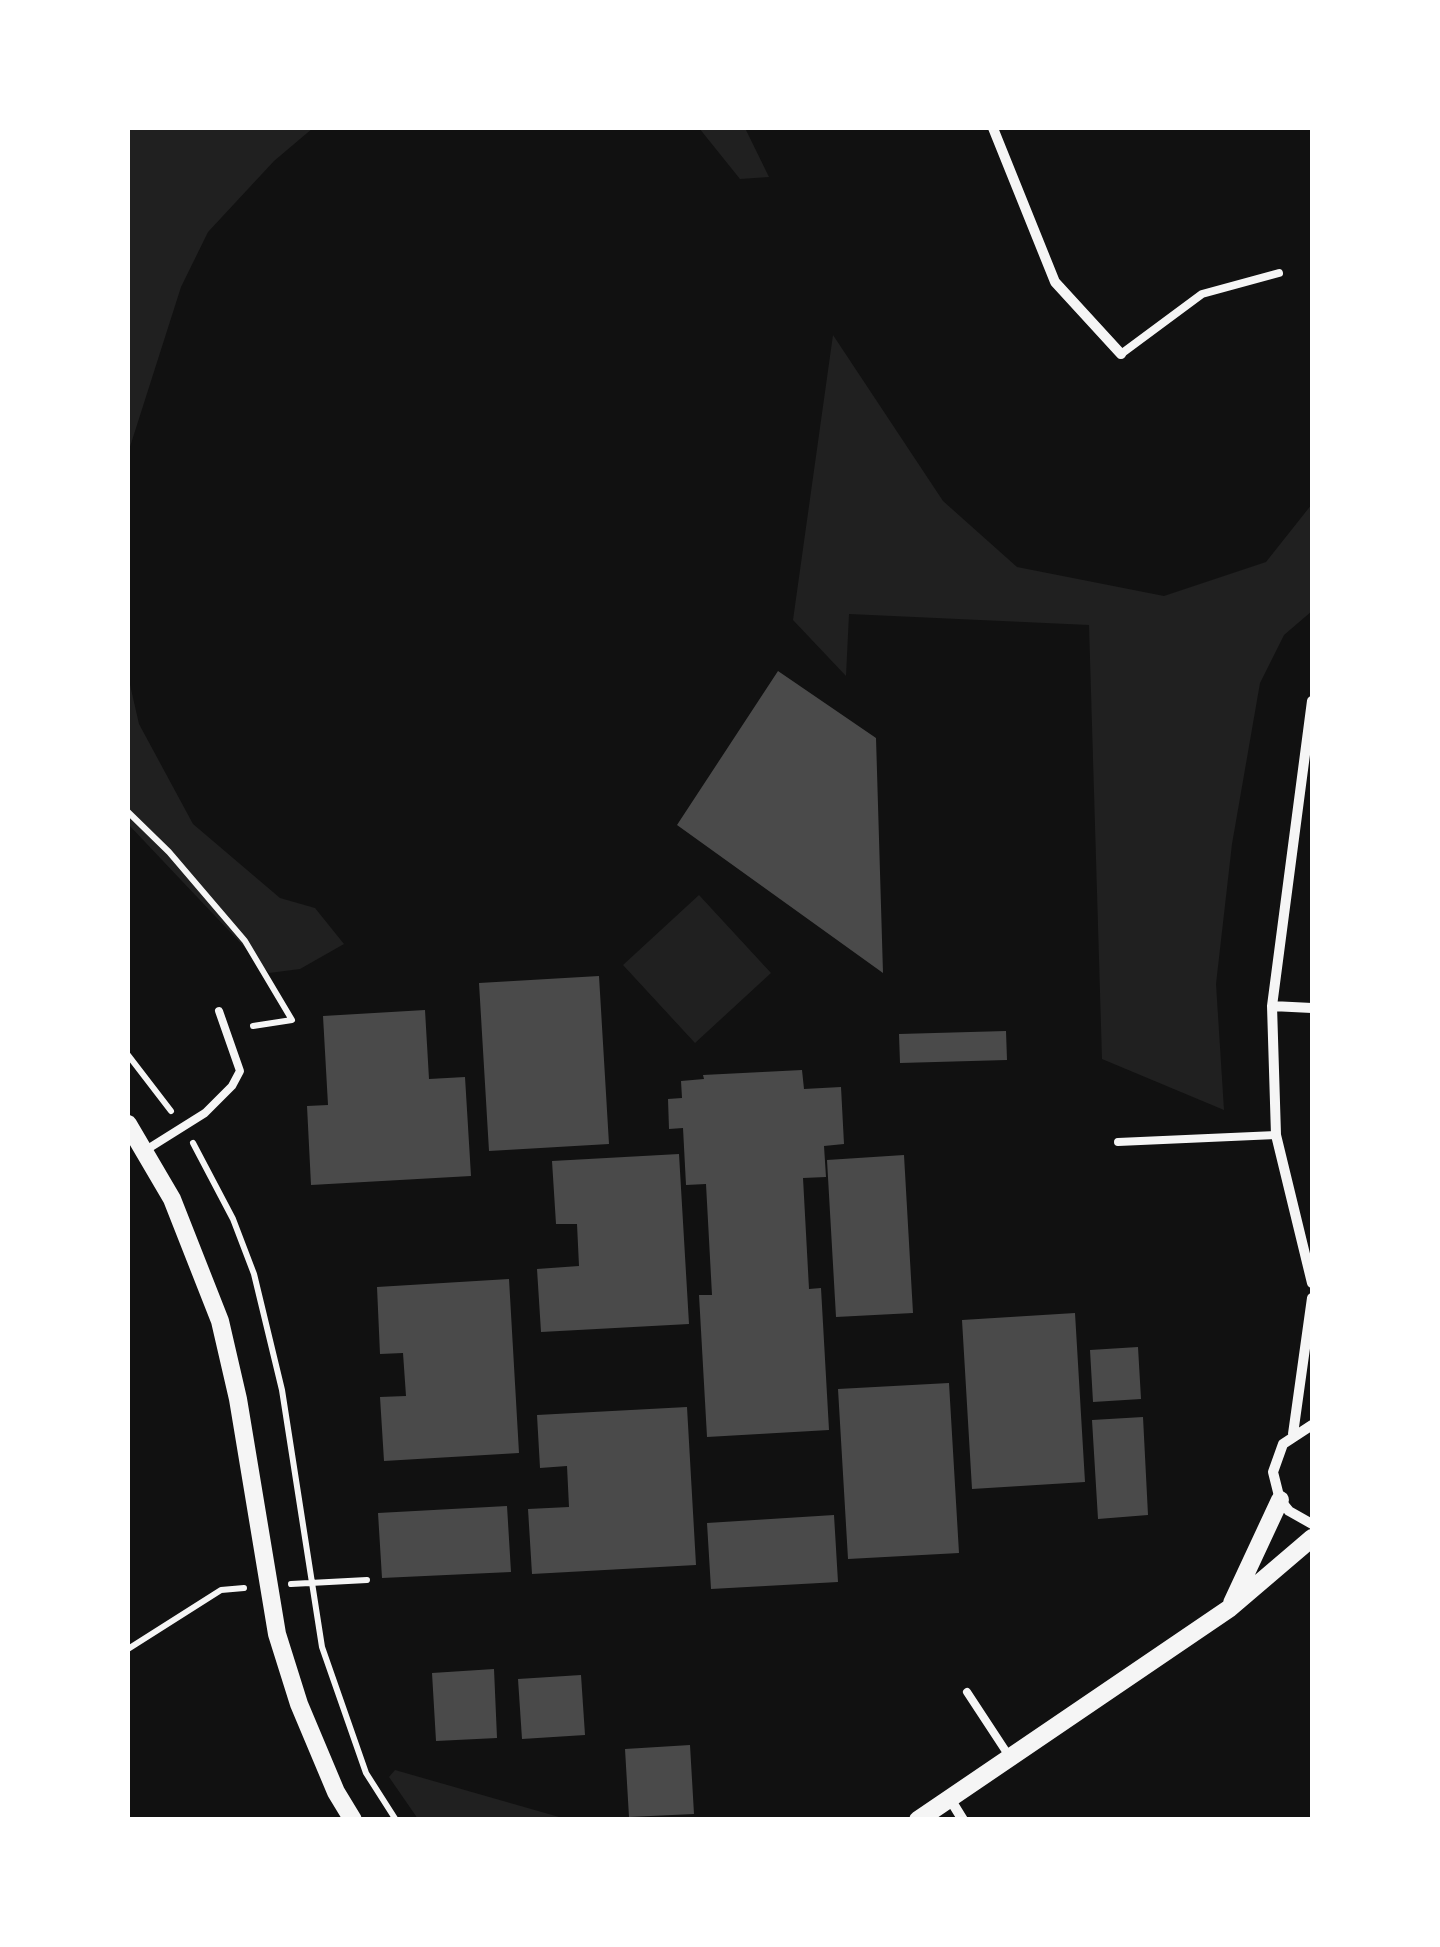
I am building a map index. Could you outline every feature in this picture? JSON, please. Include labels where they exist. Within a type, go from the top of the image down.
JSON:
[{"type":"street","points":[[992,128],[1055,282],[1122,354]]},
{"type":"street","points":[[1312,701],[1272,1006],[1276,1135],[1312,1283]]},
{"type":"street","points":[[1272,1006],[1312,1008]]},
{"type":"street","points":[[128,1124],[146,1150],[198,1258],[220,1321],[238,1400],[277,1634],[299,1704],[336,1792],[353,1820]]},
{"type":"street","points":[[1312,1298],[1293,1434],[1276,1458],[1275,1487],[1289,1511],[1312,1524]]},
{"type":"street","points":[[1293,1434],[1312,1425]]},
{"type":"street","points":[[1230,1608],[1280,1500]]},
{"type":"street","points":[[918,1820],[1230,1608],[1312,1538]]},
{"type":"street","points":[[950,1799],[964,1820]]},
{"type":"lane","points":[[1122,354],[1202,294],[1278,273]]},
{"type":"lane","points":[[146,1150],[205,1113],[232,1086],[240,1071],[219,1011]]},
{"type":"lane","points":[[1118,1142],[1276,1135]]},
{"type":"lane","points":[[966,1692],[1011,1759]]},
{"type":"path","points":[[128,812],[169,852],[245,941],[292,1020],[253,1026]]},
{"type":"path","points":[[128,1055],[172,1112]]},
{"type":"path","points":[[193,1143],[233,1219],[254,1274],[282,1390],[322,1648],[366,1773],[396,1820]]},
{"type":"path","points":[[288,1584],[366,1580]]},
{"type":"path","points":[[128,1650],[221,1590],[243,1588]]},
{"type":"shaded area","points":[[128,128],[313,128],[274,161],[208,232],[181,287],[128,453]]},
{"type":"shaded area","points":[[699,128],[745,128],[769,177],[740,179]]},
{"type":"shaded area","points":[[833,335],[943,501],[1017,567],[1164,596],[1266,562],[1312,504],[1312,611],[1284,635],[1260,683],[1232,844],[1216,984],[1224,1110],[1102,1059],[1089,625],[849,614],[846,676],[793,620]]},
{"type":"shaded area","points":[[128,676],[139,724],[193,824],[280,898],[315,908],[344,944],[300,969],[269,973],[128,824]]},
{"type":"shaded area","points":[[699,895],[771,973],[695,1043],[623,965]]},
{"type":"shaded area","points":[[395,1770],[566,1819],[418,1819],[389,1777]]},
{"type":"building","points":[[778,671],[876,738],[883,973],[677,825]]},
{"type":"building","points":[[599,976],[609,1144],[489,1151],[479,983]]},
{"type":"building","points":[[425,1010],[429,1079],[465,1077],[471,1176],[311,1185],[307,1106],[328,1105],[323,1016]]},
{"type":"building","points":[[1006,1031],[1007,1060],[900,1063],[899,1034]]},
{"type":"building","points":[[802,1070],[804,1089],[841,1087],[844,1144],[824,1146],[826,1177],[803,1178],[809,1289],[821,1288],[829,1430],[707,1437],[699,1295],[712,1295],[706,1184],[686,1185],[683,1128],[669,1129],[668,1099],[682,1098],[681,1081],[704,1079],[703,1075]]},
{"type":"building","points":[[679,1154],[689,1324],[541,1332],[537,1269],[579,1266],[577,1224],[556,1224],[552,1161]]},
{"type":"building","points":[[904,1155],[913,1313],[836,1317],[827,1160]]},
{"type":"building","points":[[509,1279],[519,1453],[384,1461],[380,1397],[406,1396],[403,1353],[380,1354],[377,1287]]},
{"type":"building","points":[[1075,1313],[1085,1482],[972,1489],[962,1320]]},
{"type":"building","points":[[1138,1347],[1141,1399],[1093,1402],[1090,1350]]},
{"type":"building","points":[[949,1383],[959,1553],[848,1559],[838,1389]]},
{"type":"building","points":[[687,1407],[696,1565],[532,1574],[528,1509],[569,1507],[567,1466],[540,1468],[537,1415]]},
{"type":"building","points":[[1143,1417],[1148,1515],[1098,1519],[1092,1420]]},
{"type":"building","points":[[507,1506],[511,1572],[382,1578],[378,1513]]},
{"type":"building","points":[[834,1515],[838,1582],[711,1589],[707,1523]]},
{"type":"building","points":[[494,1669],[497,1738],[436,1741],[432,1673]]},
{"type":"building","points":[[581,1675],[585,1735],[522,1739],[518,1679]]},
{"type":"building","points":[[690,1745],[694,1814],[629,1817],[625,1749]]}]
